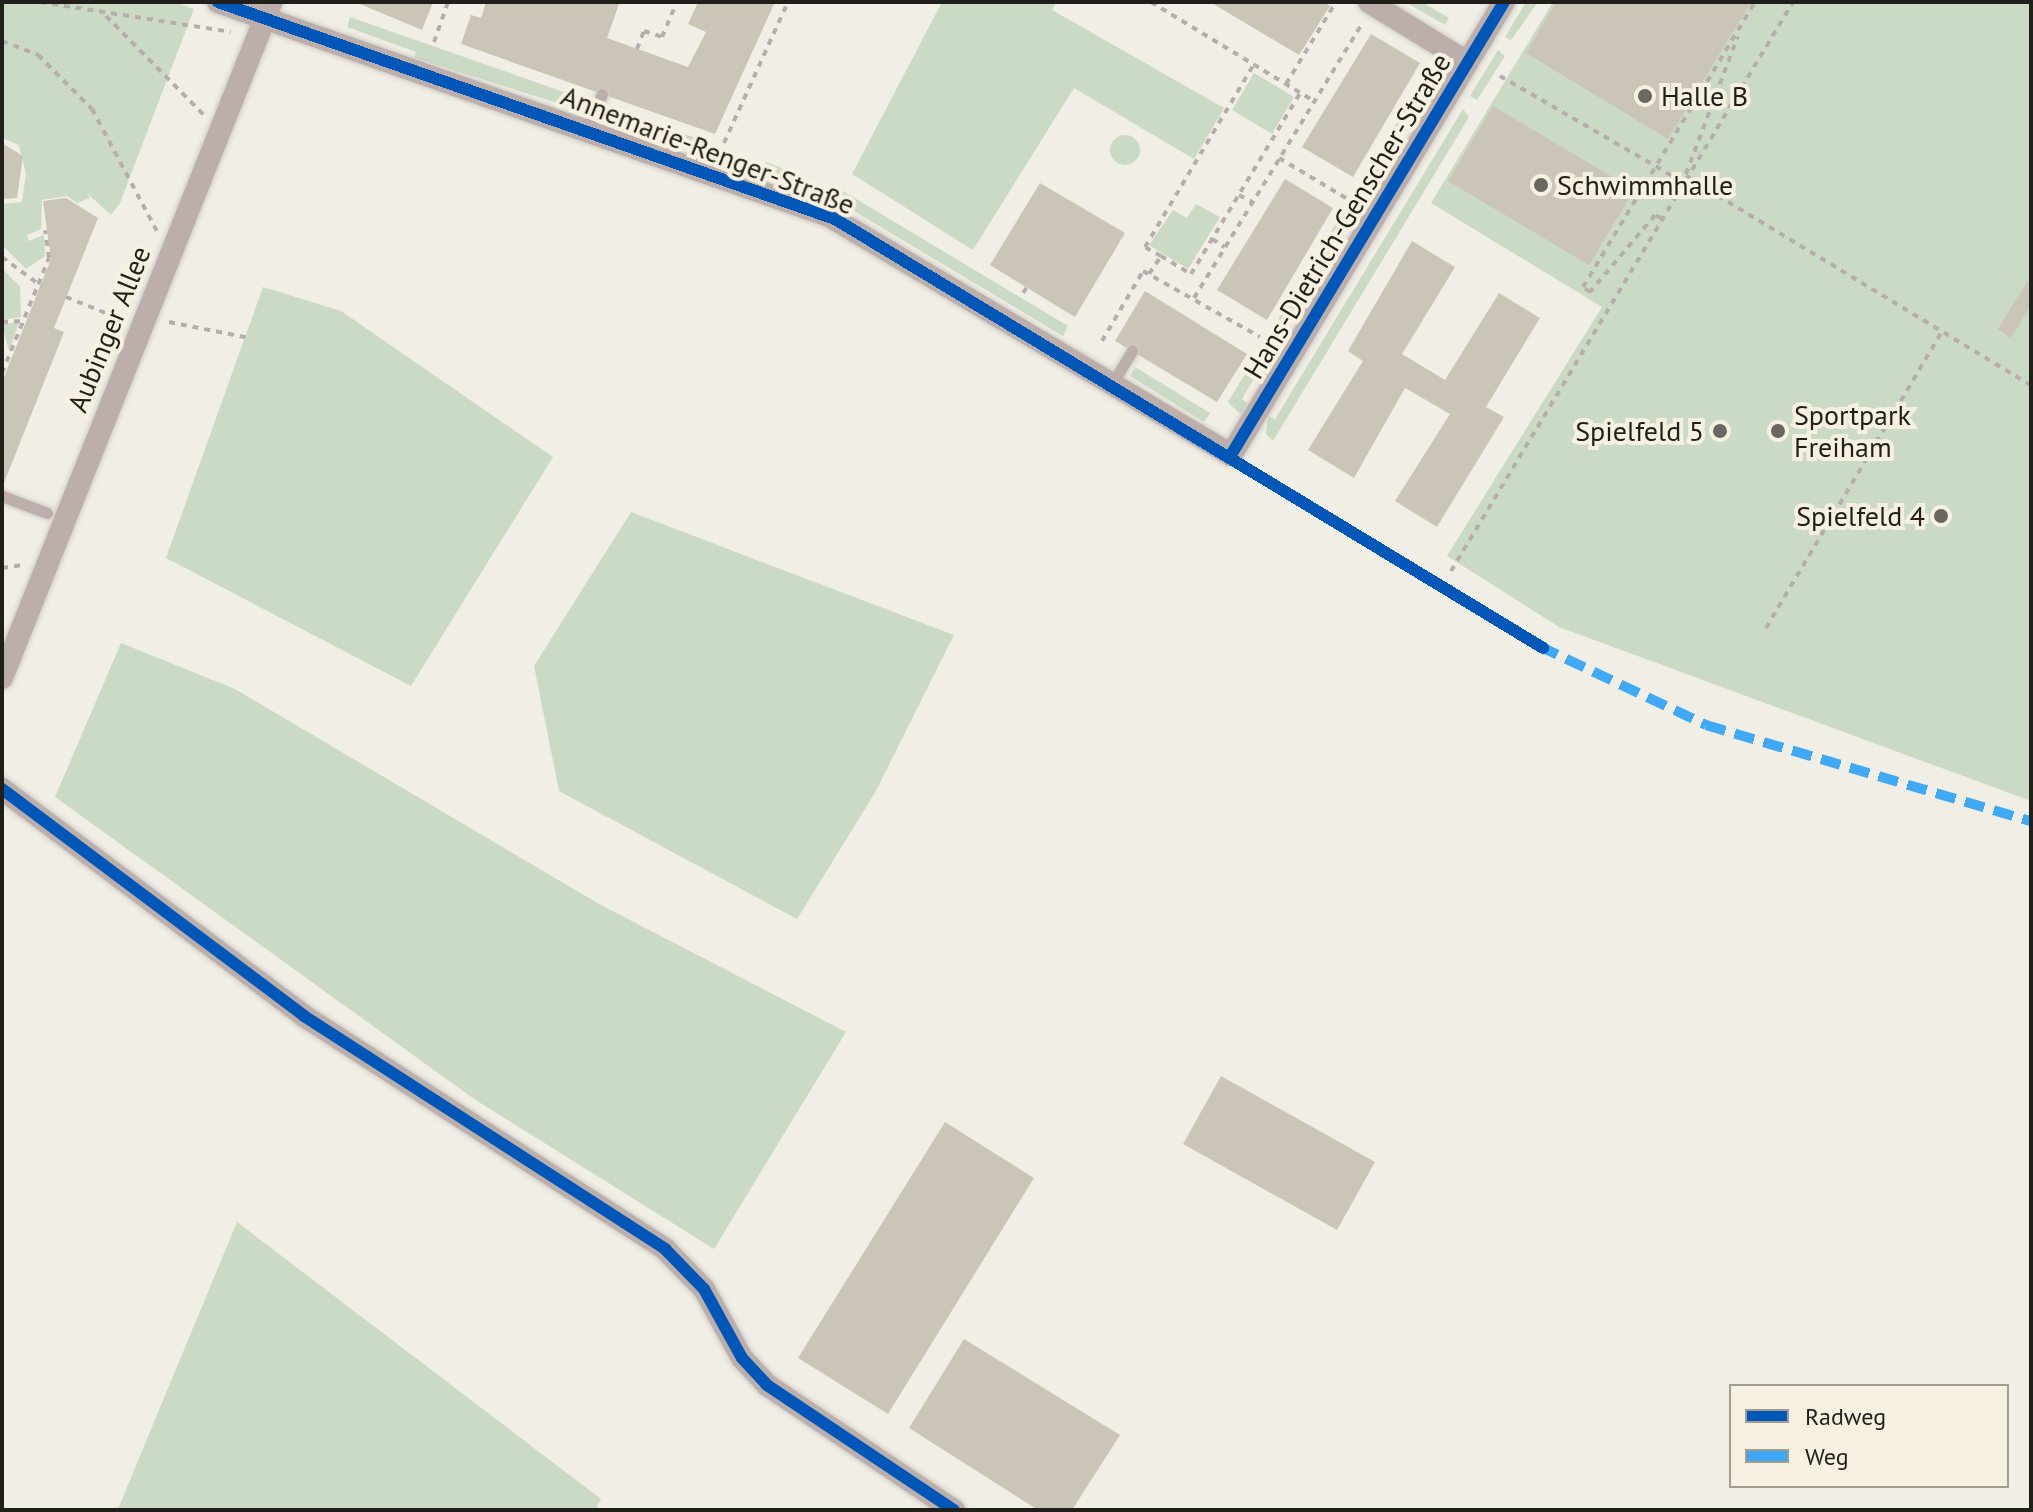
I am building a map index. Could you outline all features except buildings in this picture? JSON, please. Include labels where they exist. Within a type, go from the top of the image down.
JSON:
[{"type":"street","name":"Annemarie-Renger-Straße","points":[[218,2],[269,8],[835,219],[1231,455]]},
{"type":"street","name":"Hans-Dietrich-Genscher-Straße","points":[[1231,455],[1504,2]]},
{"type":"street","points":[[1371,3],[1467,62]]},
{"type":"street","name":"Aubinger Allee","points":[[2,678],[269,8]]},
{"type":"street","points":[[2,789],[304,1016],[665,1249],[704,1289],[742,1358],[767,1385],[954,1510]]},
{"type":"lane","points":[[587,129],[602,94]]},
{"type":"lane","points":[[1112,384],[1132,351]]},
{"type":"lane","points":[[2,496],[47,513]]},
{"type":"path","points":[[40,2],[241,33],[247,64]]},
{"type":"path","points":[[434,42],[448,2]]},
{"type":"path","points":[[637,49],[644,31],[662,37],[677,2]]},
{"type":"path","points":[[724,143],[788,2]]},
{"type":"path","points":[[1151,2],[1314,101]]},
{"type":"path","points":[[1286,84],[1336,2]]},
{"type":"path","points":[[1661,219],[1655,215],[1590,292],[1583,287],[1755,2]]},
{"type":"path","points":[[1451,571],[1793,2]]},
{"type":"path","points":[[1194,298],[1371,3]]},
{"type":"path","points":[[104,14],[207,118]]},
{"type":"path","points":[[1683,184],[1742,23]]},
{"type":"path","points":[[2,41],[38,55],[92,109],[160,236]]},
{"type":"path","points":[[1254,64],[1145,247],[1191,274],[1300,93]]},
{"type":"path","points":[[1500,76],[1683,184]]},
{"type":"path","points":[[1279,158],[1346,198]]},
{"type":"path","points":[[1687,177],[2031,385]]},
{"type":"path","points":[[1239,195],[1252,202]]},
{"type":"path","points":[[2,373],[49,258],[45,230]]},
{"type":"path","points":[[1212,239],[1225,247]]},
{"type":"path","points":[[1149,274],[1161,256]]},
{"type":"path","points":[[2,257],[39,286]]},
{"type":"path","points":[[1102,341],[1143,271],[1260,337]]},
{"type":"path","points":[[1023,293],[1027,287]]},
{"type":"path","points":[[66,297],[125,321]]},
{"type":"path","points":[[147,313],[249,338]]},
{"type":"path","points":[[2,322],[23,321]]},
{"type":"path","points":[[1766,628],[1942,331]]},
{"type":"green space","points":[[2,2],[175,2],[194,9],[120,203],[111,215],[87,193],[90,198],[77,203],[67,196],[42,200],[41,229],[27,235],[29,241],[44,235],[45,256],[26,269],[2,245],[2,204],[22,202],[26,174],[19,145],[2,138]]},
{"type":"green space","points":[[942,2],[1056,2],[1052,10],[1224,108],[1194,159],[1074,88],[973,250],[852,174]]},
{"type":"green space","points":[[1405,2],[1422,2],[1449,18],[1445,25]]},
{"type":"green space","points":[[1526,2],[1538,2],[1511,40],[1505,37]]},
{"type":"green space","name":"Sportpark Freiham","points":[[1553,2],[2031,2],[2031,801],[1559,627],[1447,556],[1602,307],[1431,203]]},
{"type":"green space","points":[[350,17],[581,98],[577,109],[414,58],[416,52],[347,27]]},
{"type":"green space","points":[[1498,50],[1505,56],[1477,100],[1470,96]]},
{"type":"green space","points":[[1254,73],[1294,97],[1272,134],[1232,110]]},
{"type":"green space","points":[[1419,86],[1429,88],[1242,399],[1248,404],[1241,415],[1228,402]]},
{"type":"green space","points":[[603,106],[716,145],[712,155],[600,115]]},
{"type":"green space","points":[[1463,109],[1469,117],[1273,441],[1266,434],[1268,416],[1275,419]]},
{"type":"green space","points":[[1125,135],[1136,139],[1140,150],[1136,161],[1125,165],[1114,161],[1110,150],[1114,139]]},
{"type":"green space","points":[[766,162],[803,176],[799,186],[763,172]]},
{"type":"green space","points":[[838,188],[1068,326],[1063,336],[834,199]]},
{"type":"green space","points":[[1196,204],[1220,217],[1188,269],[1149,245],[1173,210],[1187,218]]},
{"type":"green space","points":[[2,268],[20,287],[21,317],[2,320]]},
{"type":"green space","points":[[263,287],[341,311],[553,457],[411,686],[166,558]]},
{"type":"green space","points":[[19,322],[9,351],[2,324]]},
{"type":"green space","points":[[1135,367],[1210,413],[1204,422],[1130,376]]},
{"type":"green space","points":[[631,512],[954,635],[876,791],[797,919],[559,791],[534,666]]},
{"type":"green space","points":[[121,643],[235,689],[599,904],[846,1032],[714,1249],[477,1101],[55,797]]},
{"type":"green space","points":[[237,1222],[601,1499],[595,1510],[118,1509]]},
{"type":"marked path","points":[[1539,646],[1706,725],[2031,821]]},
{"type":"cycle path","points":[[218,2],[835,219],[1543,648]]},
{"type":"cycle path","points":[[1231,455],[1504,2]]},
{"type":"cycle path","points":[[2,789],[304,1016],[665,1249],[704,1289],[742,1358],[767,1385],[954,1510]]},
{"type":"place","name":"Halle B","points":[[1645,96]]},
{"type":"place","name":"Schwimmhalle","points":[[1541,185]]},
{"type":"place","name":"Spielfeld 5","points":[[1720,431]]},
{"type":"place","name":"Sportpark Freiham","points":[[1778,431]]},
{"type":"place","name":"Spielfeld 4","points":[[1941,516]]}]
